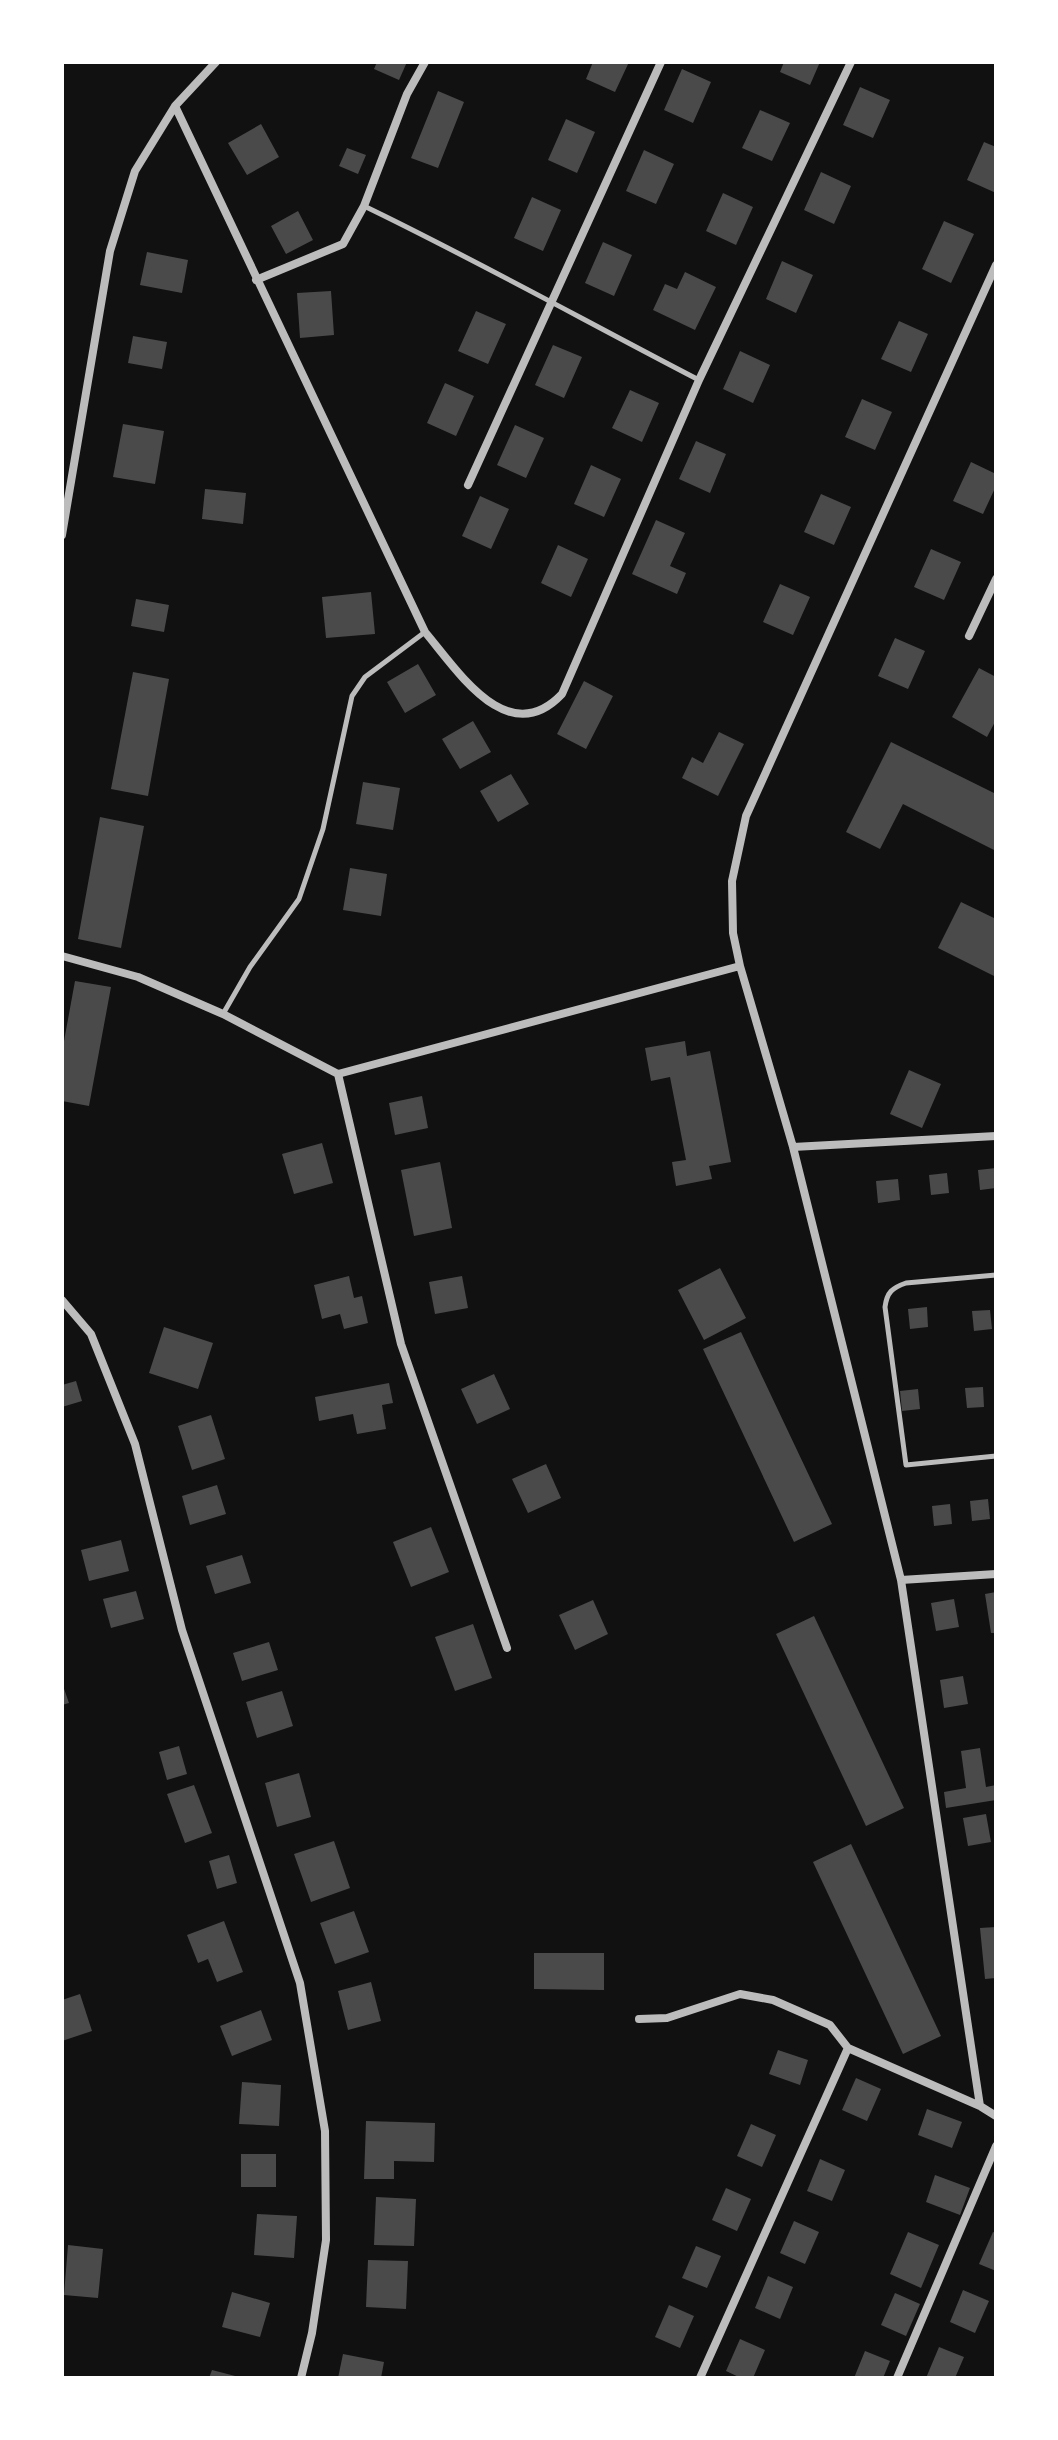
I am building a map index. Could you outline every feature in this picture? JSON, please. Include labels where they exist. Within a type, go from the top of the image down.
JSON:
[{"type":"street","points":[[62,535],[110,251],[135,171],[175,106],[216,62]]},
{"type":"street","points":[[256,280],[343,244],[364,206],[407,94],[425,62]]},
{"type":"street","points":[[468,485],[661,62]]},
{"type":"street","points":[[175,106],[425,632],[488,703],[502,711],[537,713],[562,694],[699,380],[851,62]]},
{"type":"street","points":[[980,2106],[901,1580],[793,1147],[740,966],[731,908],[737,853],[746,816],[996,265]]},
{"type":"street","points":[[969,636],[996,579]]},
{"type":"street","points":[[62,956],[138,977],[223,1014],[338,1074],[740,966]]},
{"type":"street","points":[[338,1074],[401,1344],[507,1648]]},
{"type":"street","points":[[793,1147],[996,1136]]},
{"type":"street","points":[[62,1300],[91,1334],[135,1444],[182,1630],[300,1983],[325,2131],[326,2240],[312,2333],[301,2378]]},
{"type":"street","points":[[901,1580],[996,1574]]},
{"type":"street","points":[[639,2019],[667,2018],[740,1994],[773,2000],[830,2025],[848,2048],[980,2106],[996,2116]]},
{"type":"street","points":[[700,2378],[848,2048]]},
{"type":"street","points":[[897,2378],[996,2146]]},
{"type":"lane","points":[[364,206],[460,253],[699,380]]},
{"type":"lane","points":[[62,472],[73,471]]},
{"type":"lane","points":[[223,1014],[250,967],[299,899],[323,829],[352,696],[365,677],[425,632]]},
{"type":"lane","points":[[996,1275],[906,1283],[894,1287],[887,1294],[885,1307],[906,1465],[996,1456]]},
{"type":"building","points":[[377,62],[407,62],[399,80],[374,69]]},
{"type":"building","points":[[593,62],[629,62],[615,92],[586,79]]},
{"type":"building","points":[[784,62],[820,62],[810,85],[780,72]]},
{"type":"building","points":[[682,69],[711,82],[693,123],[664,110]]},
{"type":"building","points":[[860,87],[890,100],[873,138],[843,125]]},
{"type":"building","points":[[438,91],[464,102],[438,168],[411,158]]},
{"type":"building","points":[[760,110],[790,123],[772,161],[742,148]]},
{"type":"building","points":[[566,119],[595,132],[577,173],[548,160]]},
{"type":"building","points":[[261,124],[279,157],[247,175],[228,143]]},
{"type":"building","points":[[984,142],[996,147],[996,193],[967,180]]},
{"type":"building","points":[[347,148],[366,155],[358,174],[339,166]]},
{"type":"building","points":[[644,150],[674,164],[656,204],[626,191]]},
{"type":"building","points":[[821,172],[851,186],[834,224],[804,210]]},
{"type":"building","points":[[723,193],[753,207],[736,245],[706,231]]},
{"type":"building","points":[[532,197],[561,210],[543,251],[514,238]]},
{"type":"building","points":[[298,211],[313,240],[286,254],[271,226]]},
{"type":"building","points":[[944,221],[974,234],[951,283],[922,269]]},
{"type":"building","points":[[603,242],[632,255],[614,296],[585,283]]},
{"type":"building","points":[[147,252],[188,260],[182,293],[140,285]]},
{"type":"building","points":[[782,261],[813,275],[796,313],[766,299]]},
{"type":"building","points":[[685,272],[716,287],[695,330],[653,310],[665,284],[677,289]]},
{"type":"building","points":[[331,291],[334,335],[300,338],[297,293]]},
{"type":"building","points":[[476,311],[506,324],[488,364],[458,351]]},
{"type":"building","points":[[899,321],[928,334],[911,372],[881,359]]},
{"type":"building","points":[[133,336],[167,342],[162,369],[128,363]]},
{"type":"building","points":[[553,345],[582,357],[564,398],[535,385]]},
{"type":"building","points":[[740,351],[770,365],[753,403],[723,389]]},
{"type":"building","points":[[445,383],[474,396],[456,436],[427,423]]},
{"type":"building","points":[[630,390],[659,403],[642,442],[612,428]]},
{"type":"building","points":[[862,399],[892,412],[875,450],[845,437]]},
{"type":"building","points":[[123,424],[164,431],[155,484],[113,477]]},
{"type":"building","points":[[515,425],[544,438],[526,478],[497,465]]},
{"type":"building","points":[[696,441],[726,454],[710,493],[679,479]]},
{"type":"building","points":[[971,462],[996,474],[996,486],[983,514],[953,501]]},
{"type":"building","points":[[591,465],[621,479],[604,517],[574,504]]},
{"type":"building","points":[[205,489],[246,493],[243,524],[202,519]]},
{"type":"building","points":[[821,494],[851,507],[834,545],[804,532]]},
{"type":"building","points":[[480,496],[509,509],[491,549],[462,536]]},
{"type":"building","points":[[656,520],[685,533],[670,566],[686,573],[677,594],[632,574]]},
{"type":"building","points":[[558,545],[588,559],[571,597],[541,583]]},
{"type":"building","points":[[931,549],[961,562],[944,600],[914,587]]},
{"type":"building","points":[[780,584],[810,597],[793,635],[763,622]]},
{"type":"building","points":[[371,592],[375,634],[326,638],[322,597]]},
{"type":"building","points":[[136,599],[169,605],[164,632],[131,626]]},
{"type":"building","points":[[895,638],[925,651],[908,689],[878,676]]},
{"type":"building","points":[[418,664],[436,695],[405,713],[387,682]]},
{"type":"building","points":[[979,668],[996,677],[996,720],[987,737],[952,717]]},
{"type":"building","points":[[133,672],[169,679],[148,796],[111,789]]},
{"type":"building","points":[[584,681],[613,696],[586,749],[557,734]]},
{"type":"building","points":[[473,721],[491,752],[460,769],[442,739]]},
{"type":"building","points":[[719,732],[744,744],[718,796],[682,778],[692,757],[703,763]]},
{"type":"building","points":[[891,742],[996,794],[996,851],[903,804],[880,849],[846,832]]},
{"type":"building","points":[[511,774],[529,804],[498,822],[480,791]]},
{"type":"building","points":[[363,782],[400,788],[393,830],[356,824]]},
{"type":"building","points":[[100,817],[144,826],[121,948],[78,939]]},
{"type":"building","points":[[350,868],[387,874],[381,916],[343,910]]},
{"type":"building","points":[[961,902],[996,919],[996,977],[938,948]]},
{"type":"building","points":[[75,981],[111,987],[89,1106],[62,1101],[62,1052]]},
{"type":"building","points":[[685,1041],[687,1056],[710,1051],[731,1162],[709,1166],[712,1179],[676,1186],[672,1162],[686,1160],[670,1077],[651,1081],[645,1048]]},
{"type":"building","points":[[909,1070],[941,1084],[922,1128],[890,1114]]},
{"type":"building","points":[[422,1096],[428,1128],[395,1135],[389,1103]]},
{"type":"building","points":[[322,1143],[333,1183],[294,1194],[282,1154]]},
{"type":"building","points":[[440,1162],[452,1228],[414,1236],[401,1170]]},
{"type":"building","points":[[996,1168],[996,1188],[980,1190],[978,1170]]},
{"type":"building","points":[[947,1173],[949,1193],[931,1195],[929,1175]]},
{"type":"building","points":[[898,1179],[900,1200],[878,1203],[876,1181]]},
{"type":"building","points":[[720,1268],[746,1318],[704,1340],[678,1290]]},
{"type":"building","points":[[349,1276],[354,1298],[362,1296],[368,1323],[344,1329],[340,1314],[322,1319],[314,1285]]},
{"type":"building","points":[[462,1276],[468,1308],[435,1314],[429,1282]]},
{"type":"building","points":[[927,1307],[928,1327],[910,1329],[908,1309]]},
{"type":"building","points":[[990,1310],[992,1329],[974,1331],[972,1311]]},
{"type":"building","points":[[164,1327],[213,1343],[198,1389],[149,1373]]},
{"type":"building","points":[[741,1332],[832,1524],[794,1542],[703,1349]]},
{"type":"building","points":[[494,1374],[510,1409],[477,1424],[461,1389]]},
{"type":"building","points":[[76,1381],[82,1401],[62,1407],[62,1385]]},
{"type":"building","points":[[389,1383],[393,1403],[382,1405],[386,1429],[357,1434],[353,1414],[319,1421],[315,1397]]},
{"type":"building","points":[[983,1387],[984,1407],[967,1408],[965,1388]]},
{"type":"building","points":[[918,1389],[920,1409],[902,1411],[900,1391]]},
{"type":"building","points":[[211,1415],[225,1459],[192,1470],[178,1426]]},
{"type":"building","points":[[546,1464],[561,1498],[528,1513],[512,1479]]},
{"type":"building","points":[[217,1485],[226,1514],[190,1525],[182,1496]]},
{"type":"building","points":[[988,1499],[990,1519],[972,1521],[970,1501]]},
{"type":"building","points":[[950,1504],[952,1524],[934,1526],[932,1506]]},
{"type":"building","points":[[431,1527],[449,1572],[411,1587],[393,1542]]},
{"type":"building","points":[[121,1540],[129,1571],[89,1581],[81,1550]]},
{"type":"building","points":[[242,1555],[251,1583],[215,1594],[206,1566]]},
{"type":"building","points":[[136,1591],[144,1619],[111,1628],[103,1599]]},
{"type":"building","points":[[996,1592],[996,1633],[991,1633],[985,1594]]},
{"type":"building","points":[[954,1599],[959,1627],[936,1631],[931,1603]]},
{"type":"building","points":[[593,1600],[608,1634],[575,1650],[559,1615]]},
{"type":"building","points":[[814,1616],[904,1808],[866,1826],[776,1634]]},
{"type":"building","points":[[473,1624],[492,1678],[455,1691],[435,1637]]},
{"type":"building","points":[[269,1642],[278,1670],[242,1681],[233,1653]]},
{"type":"building","points":[[963,1676],[968,1704],[944,1708],[940,1680]]},
{"type":"building","points":[[62,1683],[69,1703],[62,1705]]},
{"type":"building","points":[[282,1691],[293,1726],[257,1738],[246,1702]]},
{"type":"building","points":[[179,1746],[187,1774],[167,1780],[159,1752]]},
{"type":"building","points":[[980,1748],[986,1787],[996,1785],[996,1800],[946,1808],[944,1792],[966,1788],[961,1751]]},
{"type":"building","points":[[299,1773],[311,1817],[277,1827],[265,1783]]},
{"type":"building","points":[[194,1785],[212,1833],[185,1843],[167,1794]]},
{"type":"building","points":[[986,1814],[991,1842],[968,1846],[963,1818]]},
{"type":"building","points":[[334,1841],[350,1888],[311,1902],[294,1854]]},
{"type":"building","points":[[851,1844],[941,2036],[903,2054],[813,1862]]},
{"type":"building","points":[[229,1855],[237,1883],[217,1889],[209,1861]]},
{"type":"building","points":[[354,1911],[369,1952],[335,1964],[320,1923]]},
{"type":"building","points":[[224,1921],[243,1972],[217,1982],[208,1959],[198,1963],[187,1935]]},
{"type":"building","points":[[996,1927],[996,1978],[985,1979],[980,1928]]},
{"type":"building","points":[[534,1953],[604,1953],[604,1990],[534,1989]]},
{"type":"building","points":[[371,1982],[381,2021],[348,2030],[338,1991]]},
{"type":"building","points":[[80,1994],[92,2031],[62,2041],[62,2000]]},
{"type":"building","points":[[261,2010],[272,2040],[232,2056],[220,2026]]},
{"type":"building","points":[[778,2050],[808,2060],[800,2085],[769,2074]]},
{"type":"building","points":[[856,2078],[881,2089],[867,2121],[842,2110]]},
{"type":"building","points":[[242,2082],[281,2085],[279,2126],[239,2124]]},
{"type":"building","points":[[927,2109],[962,2122],[952,2148],[918,2135]]},
{"type":"building","points":[[366,2121],[435,2123],[434,2162],[394,2161],[394,2179],[364,2179]]},
{"type":"building","points":[[751,2124],[776,2135],[762,2167],[737,2156]]},
{"type":"building","points":[[241,2154],[276,2154],[276,2187],[241,2187]]},
{"type":"building","points":[[820,2159],[845,2170],[832,2201],[807,2191]]},
{"type":"building","points":[[935,2175],[970,2188],[960,2215],[926,2202]]},
{"type":"building","points":[[726,2188],[751,2199],[737,2231],[712,2220]]},
{"type":"building","points":[[376,2197],[416,2199],[414,2246],[374,2245]]},
{"type":"building","points":[[257,2214],[297,2216],[294,2258],[254,2255]]},
{"type":"building","points":[[794,2221],[819,2232],[805,2264],[780,2253]]},
{"type":"building","points":[[908,2232],[939,2245],[921,2288],[890,2274]]},
{"type":"building","points":[[993,2232],[996,2233],[996,2271],[979,2264]]},
{"type":"building","points":[[68,2245],[103,2249],[98,2298],[64,2295]]},
{"type":"building","points":[[696,2246],[721,2256],[707,2288],[682,2278]]},
{"type":"building","points":[[368,2260],[408,2261],[406,2309],[366,2307]]},
{"type":"building","points":[[768,2276],[793,2287],[780,2319],[755,2308]]},
{"type":"building","points":[[963,2290],[989,2301],[975,2333],[950,2322]]},
{"type":"building","points":[[232,2292],[270,2303],[260,2337],[222,2327]]},
{"type":"building","points":[[895,2293],[920,2304],[906,2336],[881,2325]]},
{"type":"building","points":[[669,2305],[694,2316],[680,2348],[655,2337]]},
{"type":"building","points":[[740,2339],[765,2350],[753,2378],[741,2378],[726,2371]]},
{"type":"building","points":[[939,2347],[964,2357],[955,2378],[926,2378]]},
{"type":"building","points":[[865,2351],[890,2361],[883,2378],[854,2378]]},
{"type":"building","points":[[343,2354],[384,2362],[381,2378],[338,2378]]},
{"type":"building","points":[[212,2370],[239,2377],[239,2378],[209,2378]]}]
